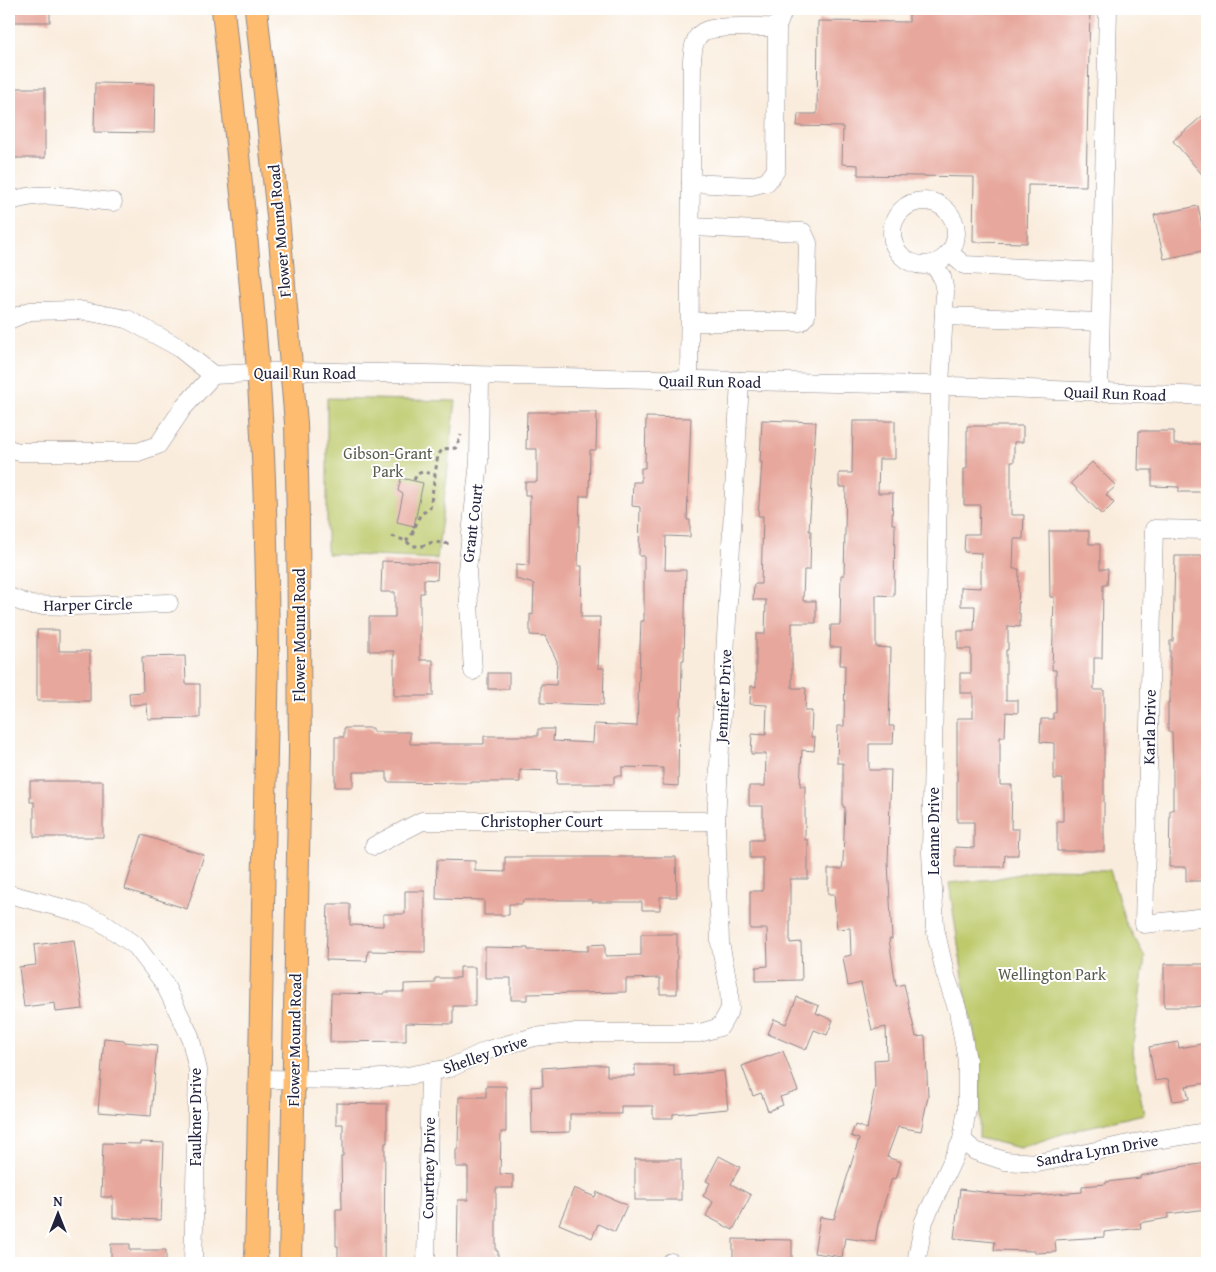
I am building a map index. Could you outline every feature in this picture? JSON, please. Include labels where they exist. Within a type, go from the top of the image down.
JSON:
[{"type":"main road","name":"Flower Mound Road","points":[[223,9],[258,372],[267,558],[268,651],[256,1263]]},
{"type":"main road","name":"Flower Mound Road","points":[[256,9],[292,371],[296,456],[300,674],[290,1263]]},
{"type":"street","points":[[691,183],[751,186],[767,182],[776,170],[777,27],[784,9]]},
{"type":"street","points":[[1099,393],[1108,9]]},
{"type":"street","points":[[689,380],[692,60],[694,45],[701,33],[714,28],[777,27]]},
{"type":"street","points":[[9,202],[18,198],[42,195],[113,202]]},
{"type":"street","points":[[924,200],[944,207],[956,223],[955,243],[950,253],[943,260],[923,266],[903,258],[896,249],[892,238],[892,227],[896,217],[903,208],[913,202],[924,200]]},
{"type":"street","points":[[690,322],[800,322],[806,316],[808,243],[803,232],[691,227]]},
{"type":"street","points":[[950,253],[964,265],[1102,272]]},
{"type":"street","name":"Leanne Drive","points":[[916,1263],[924,1221],[962,1140],[967,1108],[967,1060],[958,1011],[945,974],[935,928],[931,853],[940,386],[945,292],[942,277],[933,264]]},
{"type":"street","points":[[9,320],[30,311],[69,310],[127,318],[178,348],[214,375],[183,408],[158,445],[138,452],[19,452],[9,449]]},
{"type":"street","points":[[944,316],[1100,322]]},
{"type":"street","name":"Quail Run Road","points":[[214,375],[292,371],[940,386],[1207,396]]},
{"type":"street","name":"Grant Court","points":[[473,671],[467,570],[479,462],[480,376]]},
{"type":"street","name":"Jennifer Drive","points":[[730,1009],[729,988],[720,943],[716,821],[740,381]]},
{"type":"street","name":"Karla Drive","points":[[1207,530],[1154,529],[1144,924],[1207,917]]},
{"type":"street","name":"Harper Circle","points":[[9,597],[30,605],[74,606],[169,603]]},
{"type":"street","name":"Christopher Court","points":[[374,846],[422,820],[716,821]]},
{"type":"street","name":"Faulkner Drive","points":[[9,894],[100,921],[136,946],[164,984],[190,1036],[198,1070],[193,1263]]},
{"type":"street","name":"Shelley Drive","points":[[260,1079],[364,1079],[407,1076],[450,1068],[488,1050],[534,1037],[571,1033],[700,1033],[720,1027],[730,1009]]},
{"type":"street","name":"Courtney Drive","points":[[426,1263],[430,1072]]},
{"type":"street","name":"Sandra Lynn Drive","points":[[962,1140],[975,1151],[1005,1161],[1038,1163],[1129,1144],[1207,1132]]},
{"type":"path","points":[[406,541],[412,534],[420,515],[430,508],[438,455],[443,449],[456,448],[462,428]]},
{"type":"path","points":[[414,480],[417,474],[422,472],[434,474]]},
{"type":"path","points":[[412,534],[414,526]]},
{"type":"path","points":[[392,536],[406,541],[412,546],[422,546],[434,542],[452,544]]},
{"type":"green space","name":"Gibson-Grant Park","points":[[327,398],[456,401],[437,559],[327,554]]},
{"type":"green space","name":"Wellington Park","points":[[1044,869],[1110,870],[1125,921],[1145,957],[1132,1052],[1144,1114],[1071,1131],[1020,1148],[979,1138],[980,1059],[965,991],[949,883],[994,879]]},
{"type":"building","points":[[9,9],[50,9],[50,22],[9,22]]},
{"type":"building","points":[[909,9],[1090,9],[1086,186],[1028,185],[1027,243],[973,242],[974,177],[858,175],[858,165],[842,164],[843,127],[797,126],[798,114],[817,114],[818,21],[909,22]]},
{"type":"building","points":[[95,83],[155,84],[154,133],[94,132]]},
{"type":"building","points":[[9,88],[45,88],[45,158],[9,158]]},
{"type":"building","points":[[1207,112],[1207,180],[1173,141]]},
{"type":"building","points":[[1198,206],[1207,250],[1164,259],[1154,215]]},
{"type":"building","points":[[527,412],[597,412],[596,450],[590,450],[589,496],[580,496],[578,566],[582,566],[581,617],[600,617],[598,668],[604,668],[603,705],[541,703],[541,684],[556,685],[557,661],[545,636],[530,635],[530,614],[533,615],[534,584],[516,579],[516,564],[529,565],[530,495],[525,495],[525,482],[537,482],[537,449],[526,449]]},
{"type":"building","points":[[646,417],[691,418],[687,520],[690,520],[690,537],[666,536],[665,570],[686,570],[684,660],[682,660],[681,714],[679,714],[678,786],[663,785],[663,768],[622,767],[622,776],[614,776],[614,784],[556,784],[557,771],[520,770],[520,782],[472,783],[387,782],[387,772],[353,772],[353,787],[335,787],[335,737],[344,737],[344,728],[373,728],[373,732],[410,732],[410,744],[484,744],[484,736],[538,736],[538,729],[554,729],[553,741],[593,743],[594,724],[637,726],[641,621],[644,621],[644,556],[639,556],[640,507],[632,506],[633,482],[641,482],[641,468],[645,468]]},
{"type":"building","points":[[762,420],[816,422],[809,531],[811,531],[810,570],[804,570],[803,601],[816,601],[816,623],[792,623],[792,688],[806,688],[805,711],[812,711],[811,737],[815,737],[814,751],[802,750],[800,786],[805,786],[805,840],[808,840],[808,879],[790,879],[790,943],[801,942],[802,980],[756,981],[756,967],[768,966],[767,929],[750,929],[750,891],[763,891],[763,858],[750,858],[750,840],[763,840],[763,806],[749,806],[749,786],[765,786],[766,754],[751,754],[752,734],[766,735],[767,705],[750,704],[751,686],[756,687],[756,634],[765,634],[766,600],[753,600],[754,584],[761,584],[763,516],[758,516],[762,462],[760,462]]},
{"type":"building","points":[[853,421],[895,421],[895,459],[879,459],[878,493],[893,493],[892,524],[895,524],[894,596],[876,595],[876,647],[891,648],[889,726],[894,726],[893,744],[869,744],[869,770],[891,770],[888,862],[892,939],[889,939],[896,986],[904,984],[916,1037],[925,1036],[928,1096],[921,1131],[898,1127],[887,1157],[901,1162],[896,1179],[892,1178],[878,1224],[875,1242],[845,1238],[842,1257],[814,1253],[820,1217],[834,1219],[859,1139],[851,1136],[855,1125],[867,1129],[875,1086],[874,1060],[887,1059],[886,1027],[872,1030],[861,983],[848,986],[843,957],[851,955],[850,928],[837,929],[834,894],[828,894],[828,869],[842,869],[843,862],[845,807],[843,807],[843,763],[837,763],[838,726],[844,726],[845,665],[840,665],[841,647],[830,647],[831,625],[840,625],[841,575],[844,575],[846,487],[839,487],[839,473],[852,473]]},
{"type":"building","points":[[967,426],[1023,426],[1023,442],[1014,442],[1014,462],[1011,462],[1011,515],[1024,515],[1023,539],[1014,539],[1013,569],[1019,569],[1018,613],[1020,613],[1020,627],[1008,626],[1008,650],[1006,650],[1006,700],[1018,700],[1018,713],[1006,712],[1005,737],[1000,737],[1000,785],[1012,785],[1011,829],[1019,829],[1018,855],[1005,855],[1004,867],[955,867],[955,847],[974,848],[974,822],[957,822],[957,718],[973,718],[973,693],[960,693],[960,673],[971,673],[971,649],[958,649],[958,631],[974,631],[975,606],[961,606],[961,587],[981,588],[981,553],[964,552],[965,534],[979,534],[980,505],[964,505],[964,469],[967,469]]},
{"type":"building","points":[[1139,431],[1174,431],[1174,444],[1207,444],[1207,492],[1179,492],[1179,487],[1152,486],[1152,470],[1138,470]]},
{"type":"building","points":[[1092,462],[1116,486],[1106,495],[1114,503],[1102,515],[1071,483]]},
{"type":"building","points":[[401,478],[423,483],[414,526],[397,522],[403,494],[398,491]]},
{"type":"building","points":[[1049,531],[1089,531],[1089,544],[1100,544],[1100,569],[1108,569],[1107,585],[1103,585],[1102,658],[1094,658],[1094,690],[1104,690],[1104,851],[1057,851],[1057,821],[1063,821],[1063,779],[1054,779],[1054,743],[1040,742],[1041,719],[1053,719],[1053,713],[1056,713],[1056,670],[1052,670],[1054,597],[1050,597]]},
{"type":"building","points":[[1175,556],[1207,556],[1207,881],[1186,881],[1186,867],[1169,867],[1170,810],[1173,810],[1173,768],[1172,732],[1168,732],[1168,702],[1170,702],[1170,641],[1173,641]]},
{"type":"building","points":[[382,561],[438,563],[437,580],[424,579],[424,593],[420,593],[420,660],[433,660],[433,696],[394,696],[394,651],[369,651],[369,617],[395,617],[395,592],[381,592]]},
{"type":"building","points":[[37,630],[59,630],[59,651],[90,651],[90,701],[37,701]]},
{"type":"building","points":[[185,656],[186,684],[200,684],[200,718],[148,719],[147,704],[130,705],[129,693],[143,692],[142,657]]},
{"type":"building","points":[[488,673],[509,673],[509,689],[488,689]]},
{"type":"building","points":[[30,781],[103,781],[103,837],[34,837],[34,802],[30,802]]},
{"type":"building","points":[[142,835],[204,855],[187,909],[125,889]]},
{"type":"building","points":[[505,857],[676,857],[677,897],[660,897],[660,910],[642,910],[642,902],[523,900],[522,904],[509,904],[509,915],[484,915],[484,900],[436,899],[437,860],[475,861],[475,871],[505,872]]},
{"type":"building","points":[[405,891],[425,891],[425,952],[368,951],[367,961],[326,960],[328,904],[350,904],[350,925],[383,926],[383,914],[405,914]]},
{"type":"building","points":[[641,934],[677,934],[677,994],[660,994],[660,978],[626,979],[626,992],[527,994],[527,1000],[511,1000],[511,978],[485,978],[485,947],[588,951],[588,945],[605,944],[605,956],[641,955]]},
{"type":"building","points":[[74,940],[83,1009],[56,1012],[55,1003],[24,1007],[19,967],[36,965],[34,945]]},
{"type":"building","points":[[1164,964],[1207,964],[1207,1005],[1164,1007]]},
{"type":"building","points":[[460,967],[475,967],[475,1006],[453,1006],[453,1024],[406,1023],[406,1041],[330,1042],[331,993],[384,994],[384,992],[404,992],[404,984],[435,983],[435,978],[460,978]]},
{"type":"building","points":[[797,997],[819,1006],[816,1013],[833,1020],[827,1035],[814,1030],[806,1050],[768,1034],[774,1019],[786,1024]]},
{"type":"building","points":[[104,1038],[157,1045],[151,1116],[98,1112]]},
{"type":"building","points":[[1178,1042],[1179,1048],[1207,1043],[1207,1083],[1186,1086],[1189,1099],[1173,1101],[1168,1079],[1155,1081],[1149,1047]]},
{"type":"building","points":[[783,1051],[798,1091],[780,1097],[783,1105],[768,1111],[761,1093],[753,1096],[742,1066]]},
{"type":"building","points":[[607,1065],[607,1076],[635,1076],[635,1065],[674,1065],[674,1076],[724,1071],[728,1109],[673,1114],[673,1118],[653,1118],[653,1106],[621,1106],[621,1114],[570,1114],[570,1132],[532,1133],[531,1087],[543,1086],[542,1068]]},
{"type":"building","points":[[486,1086],[506,1086],[506,1132],[501,1132],[500,1174],[513,1175],[513,1188],[496,1188],[496,1251],[498,1251],[498,1263],[457,1263],[458,1200],[468,1200],[468,1167],[456,1167],[459,1097],[486,1097]]},
{"type":"building","points":[[336,1103],[387,1104],[384,1263],[338,1263],[336,1209],[342,1209],[341,1156],[343,1156],[343,1124],[336,1124]]},
{"type":"building","points":[[140,1142],[164,1143],[161,1220],[113,1218],[113,1197],[101,1197],[103,1143],[140,1144]]},
{"type":"building","points":[[719,1156],[740,1167],[731,1184],[751,1195],[733,1230],[706,1216],[713,1202],[703,1196],[710,1183],[706,1181]]},
{"type":"building","points":[[635,1159],[681,1159],[681,1200],[635,1200]]},
{"type":"building","points":[[1207,1163],[1207,1209],[1168,1214],[1168,1218],[1140,1223],[1141,1228],[1104,1232],[1104,1237],[1055,1240],[1056,1252],[1035,1253],[1035,1251],[994,1250],[995,1242],[954,1238],[960,1189],[990,1194],[1032,1196],[1082,1192],[1082,1186],[1140,1178],[1140,1176],[1180,1167]]},
{"type":"building","points":[[574,1188],[595,1197],[597,1192],[627,1205],[615,1232],[598,1224],[592,1238],[559,1224]]},
{"type":"building","points":[[733,1239],[792,1240],[792,1263],[744,1263],[744,1259],[733,1259]]},
{"type":"building","points":[[111,1244],[130,1244],[130,1250],[166,1250],[166,1263],[111,1263]]}]
